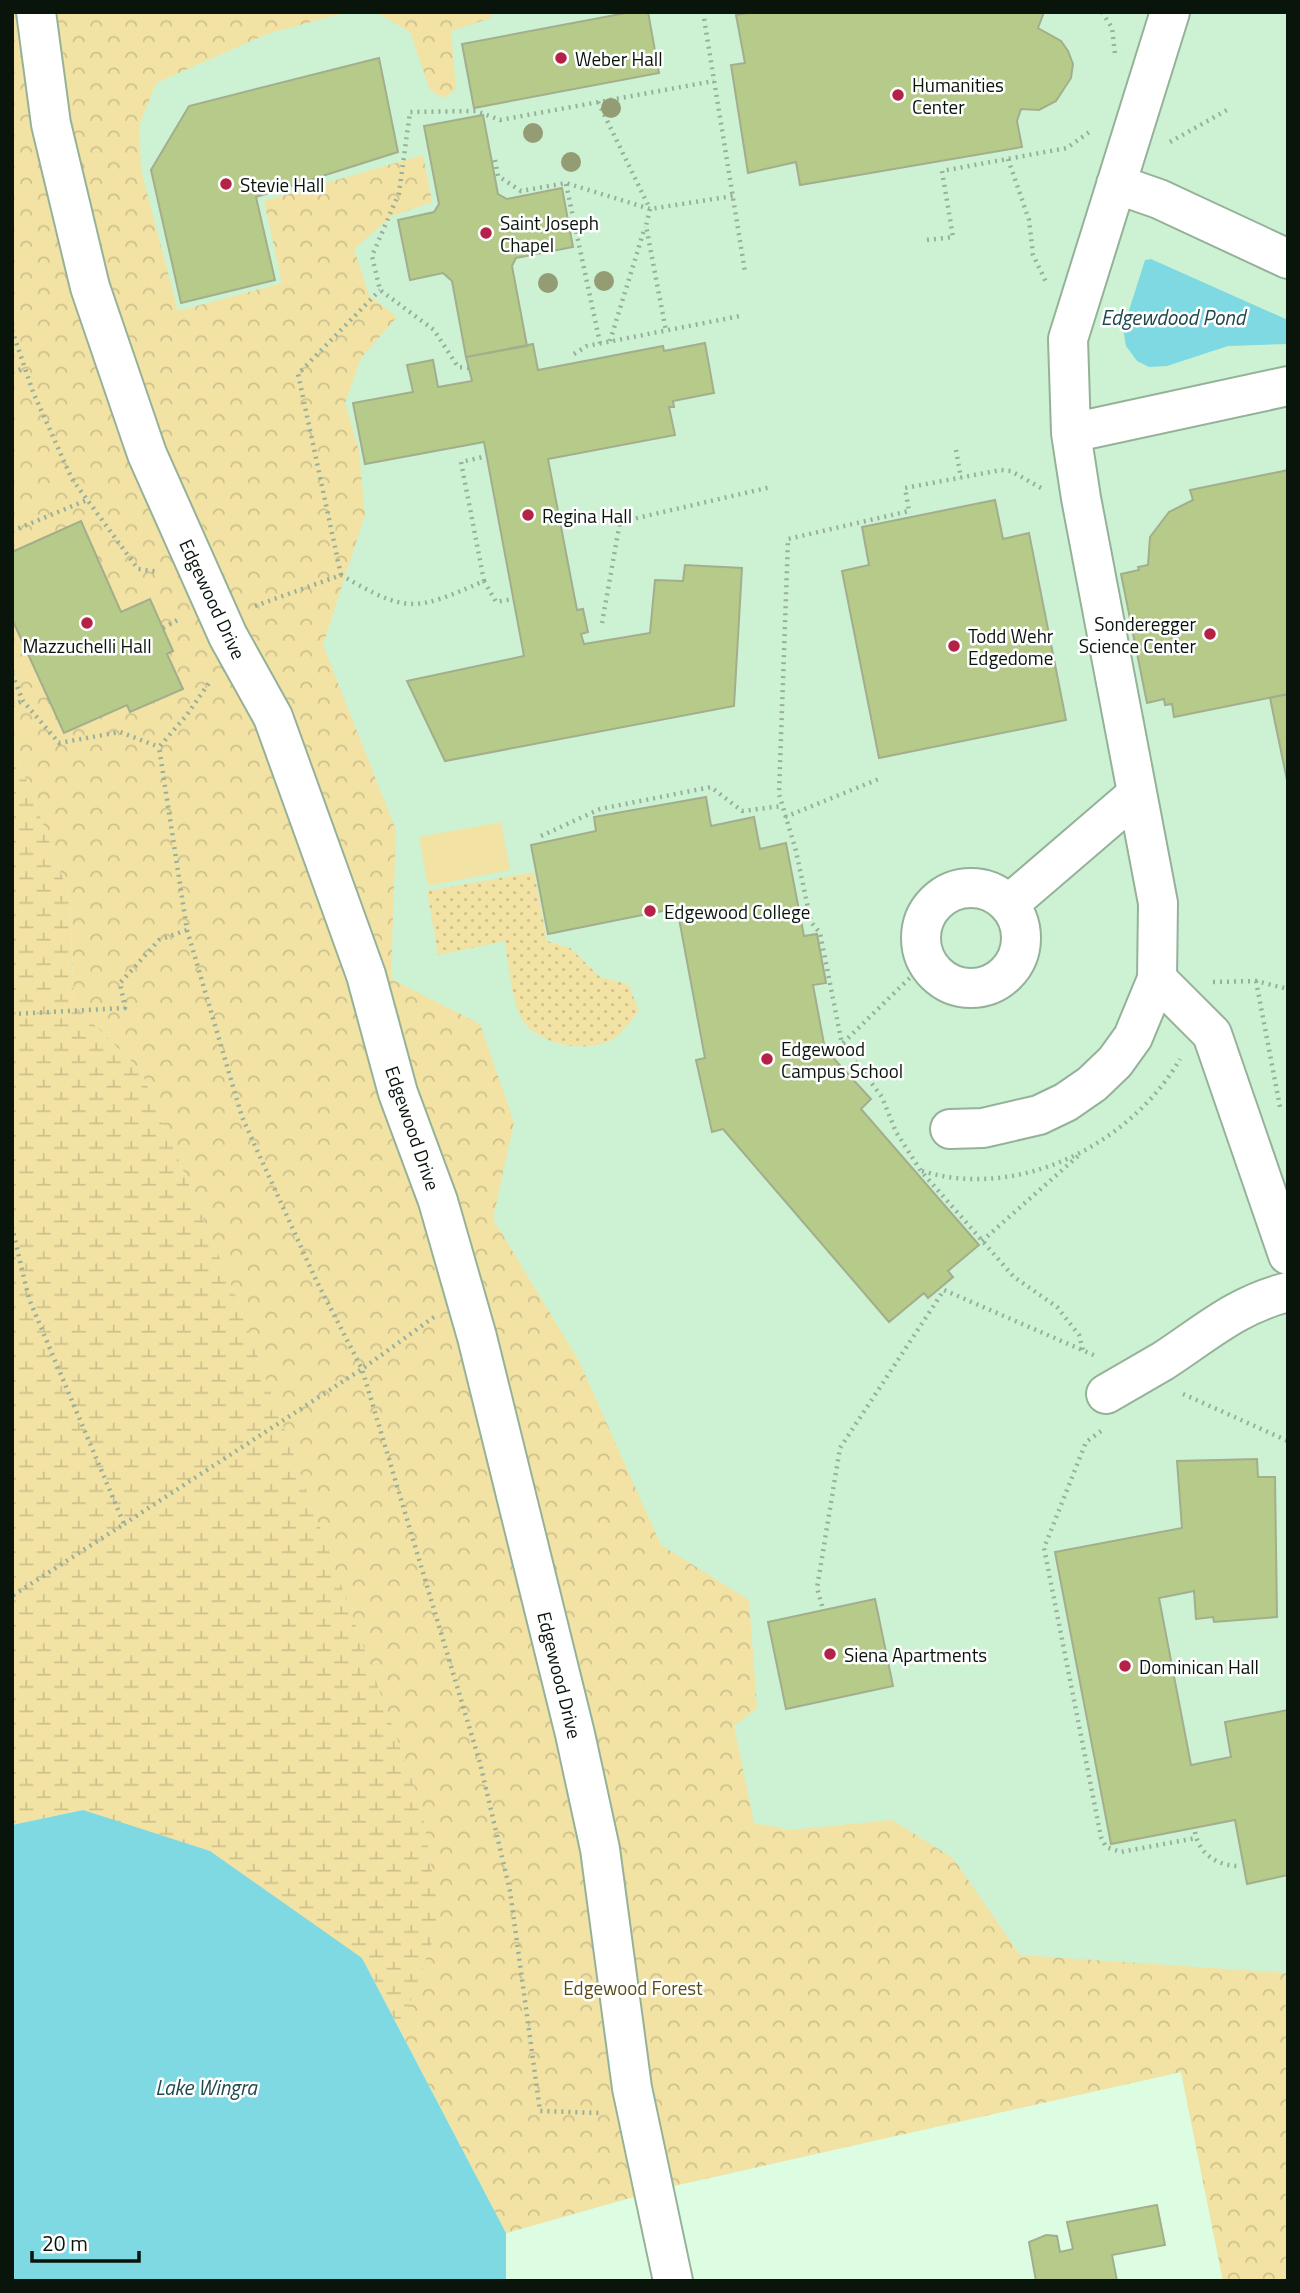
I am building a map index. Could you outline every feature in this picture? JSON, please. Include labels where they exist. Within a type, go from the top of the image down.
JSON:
[{"type":"street","name":"Edgewood Drive","points":[[36,12],[51,124],[90,287],[147,454],[227,632],[273,717],[353,938],[398,1093],[438,1201],[463,1296],[477,1336],[575,1734],[600,1849],[637,2108],[673,2281]]},
{"type":"street","points":[[950,1129],[983,1128],[1040,1115],[1066,1102],[1092,1084],[1115,1062],[1133,1037],[1148,1009],[1157,979],[1158,903],[1081,499],[1072,433],[1068,339],[1170,12]]},
{"type":"street","points":[[1115,184],[1159,199],[1288,259]]},
{"type":"street","points":[[1072,433],[1288,386]]},
{"type":"street","points":[[1009,904],[1136,795]]},
{"type":"street","points":[[981,888],[996,894],[1009,904],[1018,919],[1020,953],[1012,968],[999,980],[984,987],[966,988],[950,983],[936,974],[927,961],[922,946],[922,930],[927,915],[950,892],[981,888]]},
{"type":"street","points":[[1157,979],[1212,1034],[1288,1255]]},
{"type":"street","points":[[1106,1394],[1163,1360],[1228,1315],[1247,1305],[1288,1292]]},
{"type":"path","points":[[703,12],[745,272]]},
{"type":"path","points":[[1102,12],[1112,28],[1115,57]]},
{"type":"path","points":[[469,368],[458,367],[434,330],[380,290],[372,256],[399,193],[410,112],[476,111],[500,120],[714,81]]},
{"type":"path","points":[[598,103],[650,209],[610,341]]},
{"type":"path","points":[[1163,145],[1227,110]]},
{"type":"path","points":[[927,240],[953,237],[942,171],[1067,148],[1096,124]]},
{"type":"path","points":[[1008,159],[1029,220],[1037,265],[1054,295],[1079,305]]},
{"type":"path","points":[[495,160],[498,176],[521,191],[566,183],[650,209],[733,196]]},
{"type":"path","points":[[566,183],[600,343]]},
{"type":"path","points":[[646,226],[666,331]]},
{"type":"path","points":[[380,290],[298,374],[341,575],[382,599],[407,604],[434,603],[484,581]]},
{"type":"path","points":[[574,354],[587,346],[600,343],[740,316]]},
{"type":"path","points":[[12,330],[25,368],[72,479],[138,569],[202,576]]},
{"type":"path","points":[[12,372],[25,368]]},
{"type":"path","points":[[956,450],[961,478]]},
{"type":"path","points":[[487,456],[461,462],[484,581],[496,602],[513,599]]},
{"type":"path","points":[[1081,499],[1062,501],[1011,471],[905,488],[909,511],[788,540],[779,794],[811,922],[820,933],[842,1044],[882,1097],[896,1132],[921,1171],[1014,1277],[1057,1307],[1079,1335],[1083,1350]]},
{"type":"path","points":[[602,623],[620,522],[771,486]]},
{"type":"path","points":[[12,531],[87,500]]},
{"type":"path","points":[[341,575],[227,632],[186,716],[159,747],[187,930],[242,1117],[316,1280],[362,1369],[480,1763],[510,1891],[540,2111],[600,2113],[637,2108]]},
{"type":"path","points":[[12,674],[23,701],[59,743],[120,732],[159,747]]},
{"type":"path","points":[[12,705],[23,701]]},
{"type":"path","points":[[785,817],[879,779]]},
{"type":"path","points":[[541,836],[600,809],[710,786],[742,811],[782,806]]},
{"type":"path","points":[[12,1014],[125,1008],[120,983],[159,940],[187,930]]},
{"type":"path","points":[[842,1044],[927,961]]},
{"type":"path","points":[[1201,977],[1212,982],[1256,981],[1288,989]]},
{"type":"path","points":[[1256,981],[1280,1111]]},
{"type":"path","points":[[982,1241],[1082,1153]]},
{"type":"path","points":[[12,1227],[29,1298],[124,1524]]},
{"type":"path","points":[[821,1606],[817,1588],[840,1448],[944,1290],[1110,1362],[1094,1372],[1119,1418],[1086,1442],[1044,1548],[1101,1837],[1105,1847],[1121,1853],[1195,1835],[1209,1858],[1228,1866],[1240,1866]]},
{"type":"path","points":[[12,1596],[335,1384],[362,1369],[463,1296]]},
{"type":"path","points":[[1163,1360],[1179,1392],[1288,1441]]},
{"type":"shaded area","name":"Edgewood College","points":[[12,12],[1288,12],[1288,2281],[1223,2281],[1181,2072],[669,2187],[506,2233],[362,1958]]},
{"type":"green space","name":"Edgewood Forest","points":[[12,12],[347,12],[267,34],[156,83],[139,126],[141,170],[178,311],[282,283],[264,201],[423,155],[432,202],[392,216],[354,249],[369,295],[397,317],[361,358],[345,403],[359,451],[365,515],[323,645],[396,830],[391,979],[480,1024],[514,1122],[493,1219],[579,1361],[661,1545],[749,1600],[757,1708],[734,1726],[754,1823],[790,1830],[892,1820],[953,1858],[1020,1955],[1288,1973],[1288,2281],[1223,2281],[1181,2072],[669,2187],[506,2233],[400,2030],[440,1920],[421,1805],[235,1294],[141,1071],[74,1005],[70,897],[12,741]]},
{"type":"green space","points":[[376,12],[491,12],[491,18],[451,31],[456,89],[444,98],[430,90],[410,32]]},
{"type":"green space","points":[[12,741],[70,897],[74,1005],[141,1071],[235,1294],[421,1805],[440,1920],[400,2030],[362,1958],[83,1810],[12,1825]]},
{"type":"green space","points":[[501,822],[510,870],[428,886],[419,837]]},
{"type":"green space","points":[[534,872],[547,941],[570,948],[600,977],[628,984],[639,1011],[617,1036],[607,1042],[568,1045],[554,1042],[531,1030],[523,1021],[516,1005],[505,941],[438,955],[427,891]]},
{"type":"water","name":"Edgewdood Pond","points":[[1151,259],[1288,320],[1288,344],[1228,346],[1167,366],[1149,367],[1137,361],[1126,346],[1123,329],[1145,260]]},
{"type":"water","name":"Lake Wingra","points":[[83,1810],[210,1851],[362,1958],[506,2233],[506,2281],[12,2281],[12,1825]]},
{"type":"building","name":"Weber Hall","points":[[631,12],[648,12],[659,73],[474,108],[462,44]]},
{"type":"building","name":"Humanities Center","points":[[753,12],[1044,12],[1038,28],[1061,41],[1068,51],[1073,64],[1071,78],[1056,101],[1039,110],[1021,109],[1017,121],[1022,147],[800,185],[796,162],[748,173],[731,65],[745,63],[736,15]]},
{"type":"building","name":"Stevie Hall","points":[[379,58],[398,152],[256,197],[275,280],[181,303],[151,170],[189,106]]},
{"type":"building","name":"Saint Joseph Chapel","points":[[483,115],[498,194],[507,199],[562,188],[573,247],[516,258],[512,266],[527,346],[466,357],[452,281],[443,273],[410,280],[398,220],[434,212],[439,204],[424,126]]},
{"type":"building","name":"Regina Hall","points":[[705,343],[714,393],[673,401],[674,407],[669,407],[675,435],[548,459],[577,610],[583,609],[588,632],[581,634],[584,644],[650,633],[655,580],[683,581],[685,565],[742,568],[734,706],[445,761],[407,681],[524,656],[484,442],[365,464],[353,403],[413,392],[407,365],[433,360],[438,387],[472,381],[466,357],[533,344],[538,370],[663,346],[664,351]]},
{"type":"building","name":"Sonderegger Science Center","points":[[1288,470],[1288,694],[1174,717],[1172,704],[1165,705],[1164,699],[1147,703],[1121,574],[1148,565],[1150,537],[1169,512],[1193,500],[1190,490]]},
{"type":"building","name":"Todd Wehr Edgedome","points":[[995,500],[1003,539],[1029,533],[1066,720],[879,758],[842,571],[869,565],[862,527]]},
{"type":"building","name":"Mazzuchelli Hall","points":[[81,521],[121,612],[150,599],[173,651],[167,654],[183,689],[130,712],[127,705],[64,733],[12,619],[12,552]]},
{"type":"building","points":[[1288,694],[1288,785],[1270,698]]},
{"type":"building","name":"Edgewood Campus School","points":[[706,797],[711,826],[754,817],[760,849],[786,843],[804,936],[817,934],[826,983],[813,985],[825,1049],[871,1099],[861,1109],[979,1245],[948,1271],[953,1277],[928,1298],[924,1293],[889,1322],[723,1129],[712,1132],[696,1060],[705,1058],[677,908],[548,934],[531,845],[596,831],[594,817]]},
{"type":"building","name":"Dominican Hall","points":[[1257,1459],[1258,1477],[1275,1477],[1277,1617],[1214,1622],[1213,1617],[1196,1619],[1194,1591],[1159,1598],[1191,1765],[1231,1757],[1225,1722],[1288,1710],[1288,1875],[1247,1884],[1235,1820],[1111,1844],[1055,1552],[1182,1528],[1177,1461]]},
{"type":"building","name":"Siena Apartments","points":[[875,1599],[893,1686],[786,1709],[768,1622]]},
{"type":"building","points":[[1157,2205],[1165,2245],[1112,2255],[1117,2281],[1036,2281],[1029,2242],[1046,2235],[1057,2236],[1060,2252],[1073,2249],[1067,2222]]},
{"type":"place","name":"Weber Hall","points":[[561,58]]},
{"type":"place","name":"Humanities Center","points":[[898,95]]},
{"type":"place","name":"Stevie Hall","points":[[226,184]]},
{"type":"place","name":"Saint Joseph Chapel","points":[[486,233]]},
{"type":"place","name":"Regina Hall","points":[[528,515]]},
{"type":"place","name":"Mazzuchelli Hall","points":[[87,623]]},
{"type":"place","name":"Sonderegger Science Center","points":[[1210,634]]},
{"type":"place","name":"Todd Wehr Edgedome","points":[[954,646]]},
{"type":"place","name":"Edgewood College","points":[[650,911]]},
{"type":"place","name":"Edgewood Campus School","points":[[767,1059]]},
{"type":"place","name":"Siena Apartments","points":[[830,1654]]},
{"type":"place","name":"Dominican Hall","points":[[1125,1666]]}]
